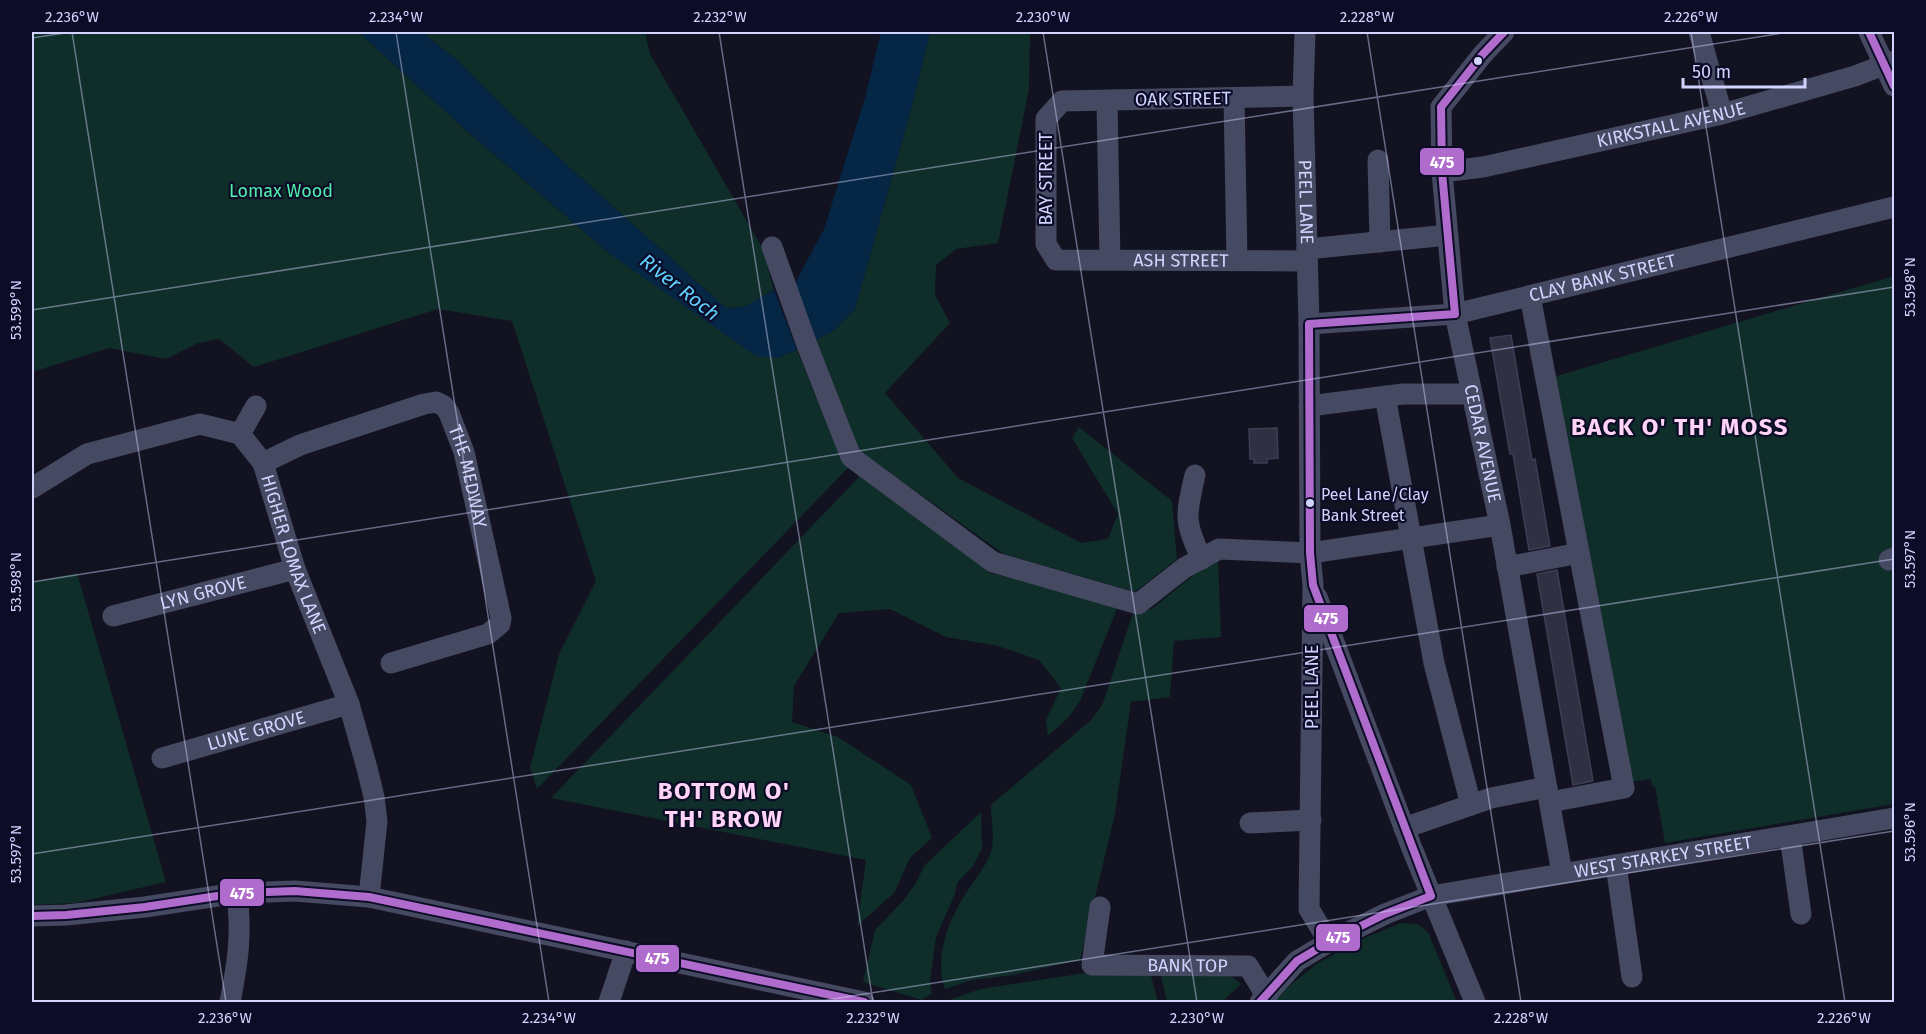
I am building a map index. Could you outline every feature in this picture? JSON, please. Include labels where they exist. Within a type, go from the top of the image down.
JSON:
[{"type":"street","name":"PEEL LANE","points":[[1305,32],[1303,96],[1309,324],[1310,554],[1313,585],[1309,909],[1329,942]]},
{"type":"street","name":"CEDAR AVENUE","points":[[1504,32],[1483,54],[1441,107],[1442,172],[1455,314],[1500,525],[1562,873]]},
{"type":"street","points":[[1699,32],[1722,114]]},
{"type":"street","points":[[1869,32],[1890,63],[1894,86]]},
{"type":"street","name":"KIRKSTALL AVENUE","points":[[1442,172],[1483,167],[1722,114],[1890,63]]},
{"type":"street","name":"OAK STREET","points":[[1062,101],[1303,96]]},
{"type":"street","points":[[1234,98],[1237,261]]},
{"type":"street","points":[[1107,100],[1110,260]]},
{"type":"street","name":"BAY STREET","points":[[1056,260],[1046,244],[1046,119],[1062,101]]},
{"type":"street","points":[[1378,160],[1380,242]]},
{"type":"street","name":"CLAY BANK STREET","points":[[1309,324],[1455,314],[1894,207]]},
{"type":"street","name":"ASH STREET","points":[[1056,260],[1237,261],[1307,255],[1380,242],[1448,235]]},
{"type":"street","points":[[772,247],[851,457],[993,562],[1138,604],[1184,568],[1219,549],[1310,554],[1500,525]]},
{"type":"street","points":[[1404,828],[1491,798],[1624,788],[1530,296]]},
{"type":"street","points":[[1309,406],[1384,396],[1472,394]]},
{"type":"street","points":[[1384,396],[1434,663],[1471,805]]},
{"type":"street","name":"THE MEDWAY","points":[[263,463],[300,444],[424,404],[436,402],[444,406],[449,413],[464,452],[501,611],[500,624],[488,634],[391,663]]},
{"type":"street","points":[[32,488],[87,454],[200,424],[240,434],[256,406]]},
{"type":"street","name":"HIGHER LOMAX LANE","points":[[240,434],[263,463],[295,570],[349,704],[374,797],[377,821],[369,897]]},
{"type":"street","points":[[1195,475],[1187,514],[1190,535],[1202,559]]},
{"type":"street","points":[[1508,567],[1579,553]]},
{"type":"street","name":"LYN GROVE","points":[[113,616],[295,570]]},
{"type":"street","points":[[1313,585],[1404,828],[1475,1002]]},
{"type":"street","name":"LUNE GROVE","points":[[162,758],[349,704]]},
{"type":"street","name":"WEST STARKEY STREET","points":[[1263,1000],[1297,961],[1329,942],[1386,914],[1431,896],[1894,818]]},
{"type":"street","points":[[1250,823],[1311,820]]},
{"type":"street","points":[[1790,836],[1801,914]]},
{"type":"street","points":[[1616,865],[1632,977]]},
{"type":"street","points":[[32,916],[145,907],[237,893],[295,891],[369,897],[864,1002]]},
{"type":"street","points":[[230,1002],[239,952],[241,923],[237,893]]},
{"type":"street","name":"BANK TOP","points":[[1100,907],[1092,965],[1248,966],[1263,1000]]},
{"type":"street","points":[[609,1002],[626,951]]},
{"type":"green space","name":"Lomax Wood","points":[[32,32],[361,32],[467,131],[610,254],[777,358],[797,350],[841,458],[849,467],[537,789],[530,768],[559,654],[596,581],[512,321],[438,309],[254,367],[219,339],[198,343],[166,359],[109,348],[32,372]]},
{"type":"green space","points":[[424,32],[645,32],[650,54],[763,249],[774,290],[744,307],[726,308],[519,122],[457,60]]},
{"type":"green space","points":[[930,32],[1030,32],[1029,89],[998,243],[956,249],[936,265],[935,295],[950,323],[885,393],[958,478],[1081,543],[1108,539],[1118,514],[1072,438],[1079,427],[1172,501],[1177,559],[1135,592],[1004,554],[856,449],[814,341],[834,330],[855,309],[913,102]]},
{"type":"green space","points":[[1894,276],[1894,804],[1665,843],[1655,787],[1651,779],[1630,782],[1550,378]]},
{"type":"green space","points":[[860,476],[991,573],[1118,606],[1080,701],[1069,717],[1048,736],[1046,720],[1061,688],[1039,660],[998,646],[946,637],[890,609],[839,613],[794,686],[792,722],[838,737],[911,785],[932,838],[910,858],[894,893],[857,926],[866,860],[551,798]]},
{"type":"green space","points":[[1218,559],[1221,637],[1174,641],[1170,697],[1131,702],[1115,814],[1080,960],[1013,975],[972,980],[945,989],[941,965],[944,941],[958,906],[991,852],[993,835],[991,805],[1091,720],[1103,703],[1134,610],[1152,609],[1197,572]]},
{"type":"green space","points":[[77,573],[166,882],[75,903],[32,905],[32,582]]},
{"type":"green space","points":[[981,812],[982,849],[973,866],[957,883],[955,894],[936,937],[930,982],[932,993],[922,1000],[863,982],[875,930],[903,901],[916,883],[924,866]]},
{"type":"green space","points":[[1401,923],[1418,924],[1428,932],[1457,1002],[1269,1002],[1318,963],[1367,937]]},
{"type":"green space","points":[[1092,972],[1150,972],[1158,1002],[944,1002],[980,989]]},
{"type":"green space","points":[[1160,972],[1215,973],[1234,978],[1241,984],[1222,1002],[1167,1002]]},
{"type":"water","name":"River Roch","points":[[361,32],[424,32],[457,60],[519,122],[726,308],[744,307],[774,290],[797,350],[777,358],[756,356],[610,254],[467,131]]},
{"type":"water","points":[[881,32],[930,32],[913,102],[855,309],[834,330],[814,341],[794,285],[824,229],[865,98]]},
{"type":"building","points":[[1511,335],[1532,460],[1535,459],[1550,546],[1529,550],[1490,338]]},
{"type":"building","points":[[1277,428],[1278,458],[1267,459],[1267,463],[1254,463],[1254,459],[1250,459],[1249,429]]},
{"type":"building","points":[[1557,570],[1593,781],[1573,785],[1537,574]]},
{"type":"transit line","name":"475","points":[[1455,314],[1442,172],[1441,107],[1483,54],[1504,32]]},
{"type":"transit line","name":"475","points":[[1869,32],[1894,86]]},
{"type":"transit line","name":"475","points":[[1309,324],[1455,314]]},
{"type":"transit line","name":"475","points":[[1309,324],[1310,553],[1313,585],[1431,896]]},
{"type":"transit line","name":"475","points":[[32,916],[145,907],[237,893],[295,891],[369,897],[864,1002]]},
{"type":"transit line","name":"475","points":[[1260,1002],[1297,961],[1385,914],[1431,896]]},
{"type":"place","name":"Peel Lane/Clay Bank Street","points":[[1310,503]]},
{"type":"district","name":"BACK O' TH' MOSS","points":[[1680,427]]},
{"type":"district","name":"BOTTOM O' TH' BROW","points":[[724,805]]}]
